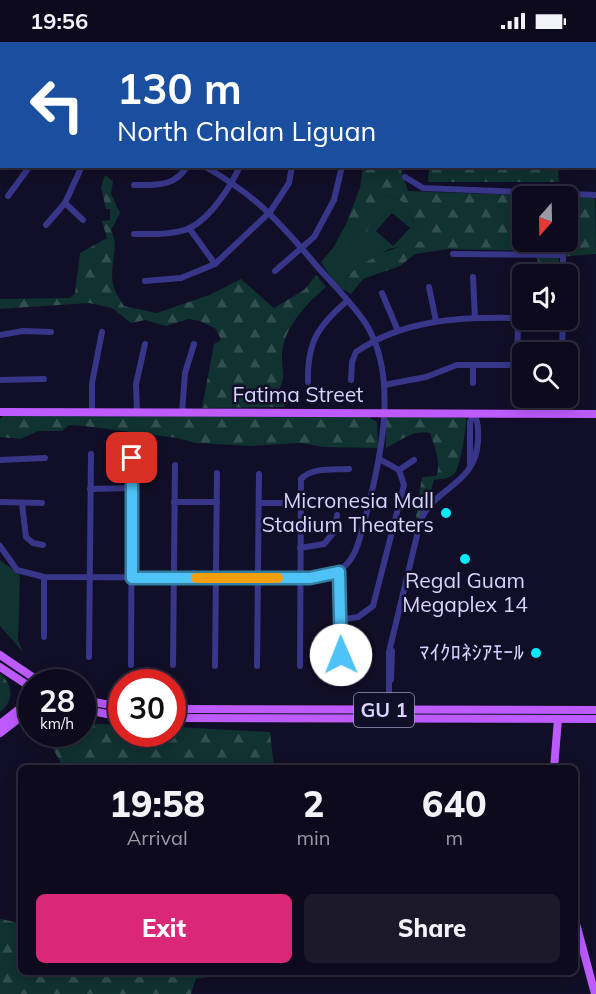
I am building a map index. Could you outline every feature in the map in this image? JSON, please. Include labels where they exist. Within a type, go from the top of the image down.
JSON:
[{"type":"main road","name":"Fatima Street","points":[[0,412],[596,414]]},
{"type":"main road","points":[[0,655],[21,669]]},
{"type":"main road","points":[[0,667],[18,679]]},
{"type":"main road","name":"GU 1","points":[[186,709],[596,710]]},
{"type":"main road","points":[[0,724],[18,710]]},
{"type":"main road","name":"GU 1","points":[[186,718],[596,719]]},
{"type":"main road","points":[[0,733],[18,719]]},
{"type":"main road","points":[[554,765],[558,719]]},
{"type":"main road","points":[[578,931],[595,994]]},
{"type":"street","points":[[8,196],[29,168]]},
{"type":"street","points":[[46,225],[65,203],[81,168]]},
{"type":"street","points":[[134,185],[165,184],[178,178],[186,168]]},
{"type":"street","points":[[0,546],[18,570],[44,577],[323,578],[339,572],[351,563],[381,460],[384,385],[375,343],[367,325],[270,212],[233,182],[208,168]]},
{"type":"street","points":[[134,234],[189,228],[205,216],[233,182],[239,168]]},
{"type":"street","points":[[145,281],[181,278],[215,264],[270,212],[289,183],[292,168]]},
{"type":"street","points":[[275,271],[314,237],[334,200],[342,168]]},
{"type":"street","points":[[405,177],[423,188],[596,195]]},
{"type":"street","points":[[65,203],[83,220]]},
{"type":"street","points":[[189,228],[215,264]]},
{"type":"street","points":[[453,254],[563,255],[563,264]]},
{"type":"street","points":[[474,277],[475,318]]},
{"type":"street","points":[[429,287],[436,321]]},
{"type":"street","points":[[382,293],[398,331]]},
{"type":"street","points":[[308,382],[309,348],[315,336],[347,301]]},
{"type":"street","points":[[351,380],[352,362],[356,352],[398,331],[436,321],[512,318]]},
{"type":"street","points":[[0,335],[23,331],[51,332]]},
{"type":"street","points":[[92,412],[92,383],[102,332]]},
{"type":"street","points":[[137,413],[136,384],[145,344]]},
{"type":"street","points":[[182,413],[185,373],[194,344]]},
{"type":"street","points":[[384,385],[426,378],[457,365],[512,365]]},
{"type":"street","points":[[473,365],[473,383]]},
{"type":"street","points":[[0,380],[44,380]]},
{"type":"street","points":[[562,408],[562,414]]},
{"type":"street","points":[[390,719],[392,635],[423,515],[430,504],[460,482],[470,468],[477,453],[478,423],[474,414]]},
{"type":"street","points":[[89,657],[91,454]]},
{"type":"street","points":[[0,460],[45,458]]},
{"type":"street","points":[[131,665],[132,458]]},
{"type":"street","points":[[340,620],[358,617],[373,606],[404,485],[399,470],[381,460]]},
{"type":"street","points":[[399,470],[414,460]]},
{"type":"street","points":[[173,665],[174,465]]},
{"type":"street","points":[[300,666],[301,479],[305,474],[349,469]]},
{"type":"street","points":[[215,666],[217,473]]},
{"type":"street","points":[[258,474],[258,666]]},
{"type":"street","points":[[90,489],[132,488]]},
{"type":"street","points":[[0,502],[42,503]]},
{"type":"street","points":[[174,502],[217,502]]},
{"type":"street","points":[[259,503],[300,503]]},
{"type":"street","points":[[22,504],[26,537],[33,543],[43,545]]},
{"type":"street","points":[[300,548],[324,544],[335,531],[337,515]]},
{"type":"street","points":[[339,572],[341,655],[348,662],[359,665]]},
{"type":"street","points":[[44,577],[44,638]]},
{"type":"green space","points":[[363,168],[400,168],[408,191],[512,195],[512,250],[449,249],[415,254],[400,266],[363,279],[351,294],[345,291],[347,276],[384,252],[427,240],[427,230],[413,222],[409,210],[400,200],[383,196],[366,233],[357,235],[346,224],[360,188]]},
{"type":"green space","points":[[429,168],[558,168],[559,182],[428,182]]},
{"type":"green space","points":[[105,175],[113,181],[111,194],[120,213],[111,230],[115,243],[112,277],[115,289],[124,306],[157,313],[209,295],[241,279],[274,308],[304,290],[316,275],[326,287],[296,318],[286,337],[282,358],[283,378],[279,390],[285,407],[202,408],[214,344],[221,340],[216,329],[200,321],[189,319],[166,326],[145,320],[131,323],[112,308],[89,303],[0,309],[0,299],[70,298],[75,293],[80,253],[107,238],[102,221],[110,220],[110,209],[106,209],[101,187]]},
{"type":"green space","points":[[383,196],[400,200],[409,210],[413,222],[428,230],[427,241],[389,249],[347,276],[345,291],[335,284],[321,262],[333,248],[346,224],[357,235]],"holes":[[[392,213],[410,228],[393,246],[376,231]]]},
{"type":"green space","points":[[578,197],[595,198],[596,254],[559,257],[559,264],[538,264],[536,252],[578,252]]},
{"type":"green space","points":[[5,414],[367,416],[377,422],[378,448],[323,447],[301,443],[251,446],[195,443],[177,438],[69,425],[62,431],[38,431],[21,439],[0,437],[0,419]]},
{"type":"green space","points":[[390,416],[466,418],[463,446],[457,469],[451,477],[434,480],[429,499],[417,522],[422,477],[436,476],[437,455],[430,433],[424,432],[412,434],[386,448],[385,419]]},
{"type":"green space","points":[[0,560],[19,574],[18,640],[23,652],[0,626]]},
{"type":"green space","points":[[0,673],[10,688],[10,698],[0,712]]},
{"type":"green space","points":[[96,724],[108,724],[108,747],[186,747],[186,728],[270,732],[274,765],[62,765],[52,747],[96,747]]},
{"type":"green space","points":[[0,919],[18,922],[18,975],[215,975],[196,979],[191,994],[0,994]]},
{"type":"slow traffic","points":[[196,578],[278,578]]},
{"type":"place","name":"Micronesia Mall Stadium Theaters","points":[[446,513]]},
{"type":"place","name":"Regal Guam Megaplex 14","points":[[465,559]]},
{"type":"place","name":"ﾏｲｸﾛﾈｼｱﾓｰﾙ","points":[[536,653]]},
{"type":"route","points":[[132,458],[132,578],[323,578],[339,572],[341,655]]}]
